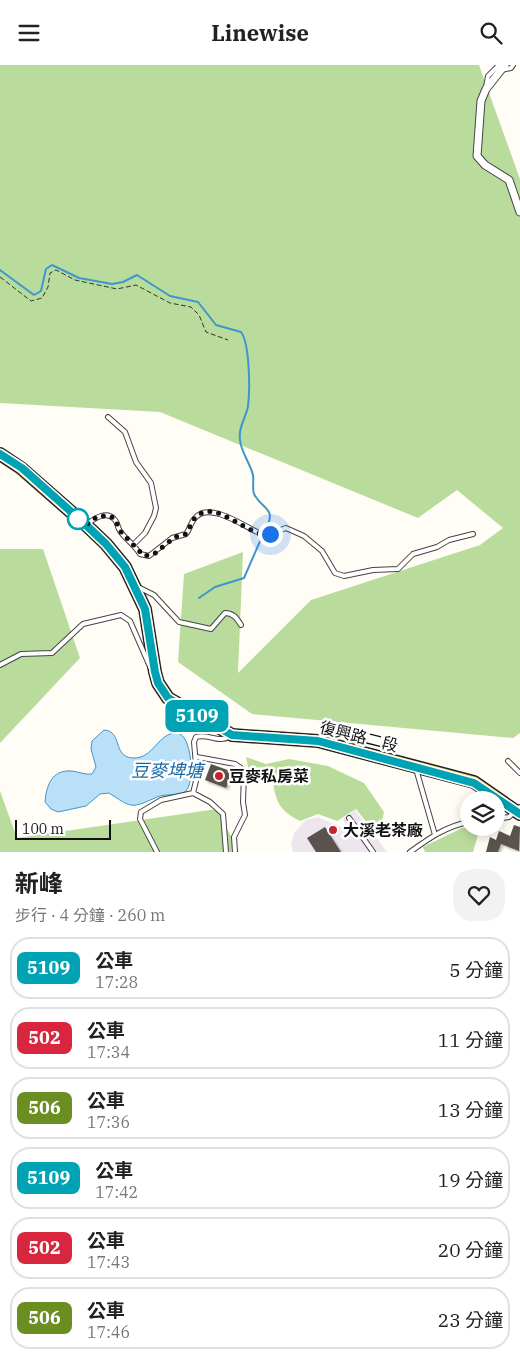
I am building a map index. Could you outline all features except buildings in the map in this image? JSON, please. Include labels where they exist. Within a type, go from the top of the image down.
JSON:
[{"type":"main road","name":"復興路二段","points":[[0,454],[22,468],[86,525],[125,567],[145,609],[155,672],[158,683],[168,698],[232,735],[304,739],[415,767],[474,783],[519,811]]},
{"type":"street","points":[[502,67],[486,89],[481,101],[478,156],[485,165],[509,180],[520,212]]},
{"type":"lane","points":[[502,67],[511,68],[514,65]]},
{"type":"lane","points":[[108,417],[125,432],[136,462],[151,483],[156,509],[145,533],[134,544]]},
{"type":"lane","points":[[86,525],[98,516],[110,516],[115,519],[120,531],[134,544],[140,554],[149,556],[172,538],[186,534],[198,515],[203,512],[215,512],[266,535],[286,528],[304,536],[322,551],[335,573],[344,576],[374,570],[398,569],[413,555],[437,547],[448,540],[472,535]]},
{"type":"lane","points":[[135,586],[150,591],[179,622],[211,629],[221,616],[229,613],[241,625]]},
{"type":"lane","points":[[0,665],[21,653],[52,653],[83,624],[121,615],[130,621],[147,663],[155,672]]},
{"type":"lane","points":[[193,793],[197,777],[197,757],[194,742],[196,737],[201,736],[221,740],[232,735]]},
{"type":"lane","points":[[197,757],[235,764],[241,768],[244,775],[243,802],[245,815],[234,837],[235,852]]},
{"type":"lane","points":[[508,761],[520,773]]},
{"type":"lane","points":[[415,767],[435,835]]},
{"type":"lane","points":[[157,852],[140,819],[141,812],[161,800],[193,793],[210,802],[223,814],[226,852]]},
{"type":"lane","points":[[505,818],[519,811]]},
{"type":"lane","points":[[349,818],[373,852]]},
{"type":"lane","points":[[410,852],[435,835],[460,824]]},
{"type":"path","points":[[0,277],[31,301],[42,298],[48,287],[50,273],[56,270],[75,280],[116,289],[136,285],[170,303],[191,307],[199,315],[206,332],[213,337],[228,340]]},
{"type":"shaded area","name":"大溪老茶廠","points":[[355,810],[387,852],[293,852],[291,844],[294,833],[306,820],[318,817],[341,827],[345,824],[343,819]]},
{"type":"green space","points":[[0,65],[479,65],[520,179],[520,733],[513,738],[252,714],[178,662],[184,574],[243,552],[238,673],[311,600],[480,545],[503,528],[457,490],[418,518],[160,412],[0,403]]},
{"type":"green space","points":[[0,549],[43,549],[80,658],[0,743]]},
{"type":"green space","points":[[246,757],[266,764],[289,759],[328,766],[364,783],[384,812],[378,837],[356,809],[337,821],[318,814],[300,821],[292,817],[279,803],[272,776],[249,771]]},
{"type":"green space","points":[[0,791],[17,838],[217,809],[239,852],[0,852]]},
{"type":"green space","points":[[460,829],[460,836],[478,836],[473,852],[425,852],[423,847]]},
{"type":"water","name":"豆麥埤塘","points":[[104,730],[110,731],[114,735],[122,753],[127,757],[133,758],[146,754],[171,734],[177,733],[182,735],[189,749],[191,769],[189,786],[186,791],[180,794],[160,796],[136,805],[127,804],[109,793],[100,794],[86,806],[58,812],[51,809],[45,802],[50,782],[61,772],[70,771],[92,774],[96,767],[91,749],[92,741]]},
{"type":"waterway","points":[[0,270],[34,295],[41,291],[46,269],[52,265],[79,278],[112,284],[123,282],[137,275],[170,296],[198,302],[216,325],[241,332],[248,357],[249,390],[248,406],[240,431],[240,440],[253,475],[254,494],[269,512],[270,517],[266,529]]},
{"type":"waterway","points":[[199,598],[215,587],[244,578],[261,539]]},
{"type":"bus line","name":"5109","points":[[0,454],[22,468],[86,525],[106,544],[125,567],[134,582],[145,609],[152,660],[158,683],[168,698],[180,707],[232,735],[288,737],[318,741],[474,783],[520,814]]},
{"type":"place","name":"豆麥私房菜","points":[[219,776]]},
{"type":"place","name":"大溪老茶廠","points":[[333,830]]},
{"type":"route","points":[[78,519],[76,517],[86,525],[98,516],[110,516],[115,519],[120,531],[135,545],[140,554],[144,556],[154,554],[172,538],[184,536],[194,519],[203,512],[215,512],[259,533],[270,534]]}]
